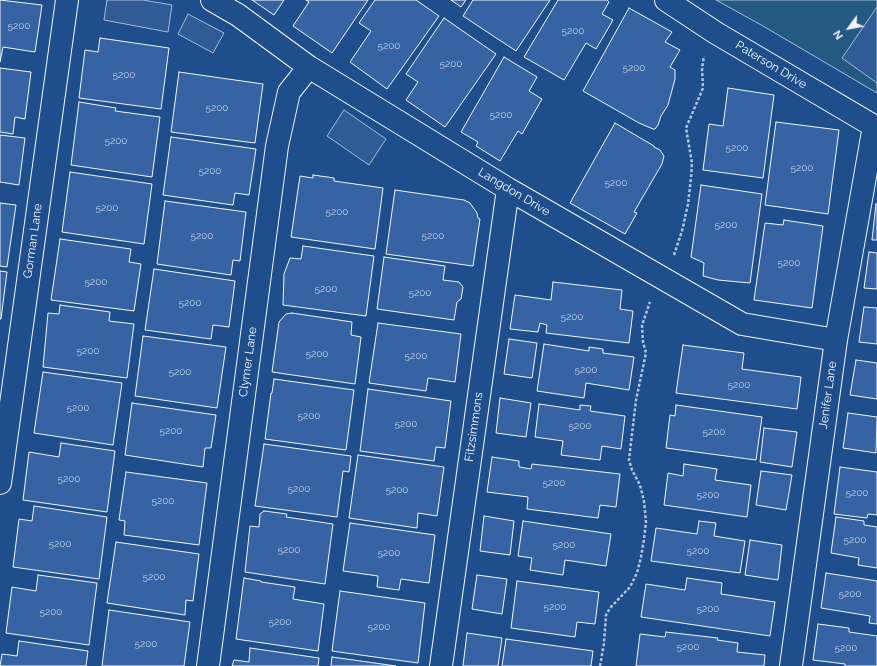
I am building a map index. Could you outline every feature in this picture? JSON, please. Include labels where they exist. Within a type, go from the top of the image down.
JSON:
[{"type":"street","name":"Gorman Lane","points":[[0,483],[68,0]]},
{"type":"street","name":"Langdon Drive","points":[[212,0],[238,15],[309,67],[508,188],[742,324],[836,340]]},
{"type":"street","name":"Paterson Drive","points":[[666,0],[716,33],[875,127]]},
{"type":"street","name":"Clymer Lane","points":[[208,666],[277,146],[289,92],[309,67]]},
{"type":"street","name":"Jenifer Lane","points":[[791,666],[836,340],[875,127]]},
{"type":"street","name":"Fitzsimmons","points":[[441,666],[508,188]]},
{"type":"path","points":[[600,666],[604,643],[606,615],[610,608],[630,587],[637,573],[641,557],[646,522],[644,501],[640,484],[632,470],[629,460],[636,400],[646,353],[642,325],[650,302],[674,255],[682,230],[688,204],[692,163],[686,128],[703,88],[702,68],[704,54],[716,33]]},
{"type":"shaded area","points":[[107,0],[143,0],[172,5],[168,32],[104,20]]},
{"type":"shaded area","points":[[716,0],[877,0],[877,93],[763,26]]},
{"type":"shaded area","points":[[877,7],[877,83],[842,58]]},
{"type":"shaded area","points":[[188,14],[224,33],[213,53],[178,34]]},
{"type":"shaded area","points":[[344,110],[386,139],[369,165],[327,136]]},
{"type":"building","points":[[0,0],[42,5],[35,52],[3,47],[0,62]]},
{"type":"building","points":[[252,0],[284,0],[274,15]]},
{"type":"building","points":[[306,0],[368,0],[332,53],[293,26],[309,2]]},
{"type":"building","points":[[375,0],[416,0],[439,16],[387,89],[350,62],[371,31],[359,23]]},
{"type":"building","points":[[451,0],[466,0],[461,7]]},
{"type":"building","points":[[473,0],[550,0],[516,51],[463,16]]},
{"type":"building","points":[[558,0],[607,0],[609,2],[602,14],[613,20],[596,49],[586,43],[564,80],[524,57]]},
{"type":"building","points":[[629,8],[672,32],[665,42],[680,50],[670,67],[675,70],[675,79],[668,105],[655,129],[639,123],[583,91]]},
{"type":"building","points":[[444,18],[496,54],[445,127],[406,100],[418,82],[406,74]]},
{"type":"building","points":[[100,38],[169,48],[161,109],[79,98],[85,50],[98,52]]},
{"type":"building","points":[[504,57],[537,77],[529,91],[542,99],[522,134],[518,131],[500,161],[476,146],[478,142],[461,132]]},
{"type":"building","points":[[0,68],[31,72],[25,119],[15,117],[13,134],[0,132]]},
{"type":"building","points":[[179,72],[263,84],[255,143],[171,132]]},
{"type":"building","points":[[728,88],[774,95],[763,178],[703,170],[709,124],[723,126]]},
{"type":"building","points":[[79,102],[116,108],[115,111],[160,117],[152,177],[71,165]]},
{"type":"building","points":[[776,122],[839,130],[828,214],[765,205]]},
{"type":"building","points":[[615,123],[660,150],[664,156],[662,164],[634,212],[637,213],[625,234],[570,203]]},
{"type":"building","points":[[0,135],[25,138],[19,185],[0,182]]},
{"type":"building","points":[[171,137],[256,149],[249,195],[235,193],[233,205],[163,195]]},
{"type":"building","points":[[70,172],[152,184],[144,244],[62,232]]},
{"type":"building","points":[[313,175],[334,178],[334,181],[383,188],[375,249],[291,237],[300,176],[313,178]]},
{"type":"building","points":[[701,185],[762,194],[750,283],[718,280],[703,276],[704,263],[691,257]]},
{"type":"building","points":[[395,190],[464,200],[470,203],[480,219],[473,266],[386,254]]},
{"type":"building","points":[[165,201],[246,212],[240,261],[233,260],[231,275],[157,264]]},
{"type":"building","points":[[0,203],[16,205],[7,267],[0,266]]},
{"type":"building","points":[[876,204],[877,240],[872,240]]},
{"type":"building","points":[[784,220],[823,226],[812,308],[754,300],[765,223],[783,225]]},
{"type":"building","points":[[60,239],[131,249],[129,262],[141,264],[134,311],[51,300]]},
{"type":"building","points":[[303,246],[374,256],[366,316],[283,305],[284,274],[290,258],[301,259]]},
{"type":"building","points":[[869,252],[877,253],[877,289],[864,288]]},
{"type":"building","points":[[384,257],[445,266],[443,280],[459,282],[463,287],[461,299],[457,302],[454,320],[377,309]]},
{"type":"building","points":[[154,269],[235,281],[229,327],[213,325],[211,339],[145,330]]},
{"type":"building","points":[[0,271],[7,272],[1,319],[0,319]]},
{"type":"building","points":[[553,282],[622,290],[620,309],[633,311],[629,343],[546,333],[547,325],[540,323],[538,332],[510,329],[515,295],[551,300]]},
{"type":"building","points":[[60,305],[110,312],[109,321],[134,324],[127,378],[43,367],[48,313],[59,314]]},
{"type":"building","points":[[864,307],[877,308],[877,344],[859,342]]},
{"type":"building","points":[[292,313],[352,322],[351,335],[361,337],[355,384],[272,372],[279,322],[286,314]]},
{"type":"building","points":[[378,323],[461,334],[455,382],[428,378],[426,391],[369,383]]},
{"type":"building","points":[[143,336],[226,347],[217,408],[135,396]]},
{"type":"building","points":[[509,339],[537,343],[532,378],[504,374]]},
{"type":"building","points":[[544,344],[589,351],[589,347],[603,349],[603,353],[634,357],[629,390],[586,383],[584,398],[537,391]]},
{"type":"building","points":[[683,345],[744,353],[742,369],[801,377],[797,409],[676,393]]},
{"type":"building","points":[[856,360],[877,363],[877,399],[850,395]]},
{"type":"building","points":[[43,372],[122,383],[113,445],[34,433]]},
{"type":"building","points":[[274,379],[354,390],[346,450],[265,439]]},
{"type":"building","points":[[368,389],[451,401],[445,448],[436,447],[434,461],[360,451]]},
{"type":"building","points":[[500,398],[531,403],[526,437],[496,433]]},
{"type":"building","points":[[132,403],[216,415],[211,448],[205,448],[203,467],[125,455]]},
{"type":"building","points":[[539,404],[580,410],[580,405],[591,406],[590,411],[625,416],[621,449],[602,446],[600,460],[561,455],[563,441],[535,437]]},
{"type":"building","points":[[676,405],[762,417],[756,460],[666,448],[670,415],[675,416]]},
{"type":"building","points":[[848,413],[877,417],[876,453],[843,448]]},
{"type":"building","points":[[764,428],[797,432],[792,467],[760,462]]},
{"type":"building","points":[[61,443],[115,451],[107,512],[23,500],[29,452],[59,457]]},
{"type":"building","points":[[264,444],[351,456],[349,472],[343,471],[337,517],[255,506]]},
{"type":"building","points":[[358,455],[444,467],[437,516],[418,513],[417,528],[349,518]]},
{"type":"building","points":[[492,457],[519,461],[519,467],[531,469],[532,464],[620,474],[616,507],[600,505],[598,518],[527,509],[528,497],[487,492]]},
{"type":"building","points":[[684,464],[717,469],[715,480],[751,485],[747,517],[664,505],[668,473],[683,476]]},
{"type":"building","points":[[840,467],[877,472],[877,515],[868,514],[867,518],[834,514]]},
{"type":"building","points":[[761,471],[792,475],[786,510],[756,505]]},
{"type":"building","points":[[126,472],[207,483],[199,545],[124,535],[125,521],[119,520]]},
{"type":"building","points":[[34,506],[107,517],[99,579],[13,567],[19,519],[32,521]]},
{"type":"building","points":[[264,511],[287,514],[286,517],[333,524],[325,584],[245,572],[250,526],[259,527],[260,514]]},
{"type":"building","points":[[484,516],[514,521],[510,555],[480,551]]},
{"type":"building","points":[[836,517],[864,521],[864,525],[877,527],[877,568],[858,565],[859,558],[831,553]]},
{"type":"building","points":[[523,521],[611,534],[606,566],[565,560],[563,575],[530,570],[532,558],[518,556]]},
{"type":"building","points":[[699,521],[716,523],[714,536],[745,541],[740,573],[651,561],[656,528],[697,534]]},
{"type":"building","points":[[350,523],[435,535],[429,583],[401,579],[399,590],[377,587],[378,576],[343,571]]},
{"type":"building","points":[[750,540],[782,545],[778,580],[745,575]]},
{"type":"building","points":[[116,542],[199,554],[193,601],[186,600],[185,615],[107,603]]},
{"type":"building","points":[[826,573],[877,581],[877,624],[869,623],[870,616],[821,608]]},
{"type":"building","points":[[38,575],[97,583],[89,645],[6,633],[12,587],[36,591]]},
{"type":"building","points":[[477,575],[507,579],[502,614],[472,609]]},
{"type":"building","points":[[244,578],[295,587],[293,599],[324,604],[318,651],[236,639]]},
{"type":"building","points":[[687,578],[722,583],[721,594],[775,602],[770,636],[641,617],[646,584],[685,590]]},
{"type":"building","points":[[517,581],[599,592],[595,624],[577,622],[575,637],[511,628]]},
{"type":"building","points":[[340,591],[425,603],[418,663],[332,651]]},
{"type":"building","points":[[109,610],[190,622],[184,666],[102,666]]},
{"type":"building","points":[[818,624],[849,628],[849,632],[877,636],[877,666],[845,666],[845,664],[813,660]]},
{"type":"building","points":[[666,632],[718,638],[717,640],[738,643],[737,652],[765,655],[764,666],[636,666],[640,634],[665,637]]},
{"type":"building","points":[[467,633],[502,638],[498,666],[463,666]]},
{"type":"building","points":[[506,639],[593,651],[591,666],[502,666]]},
{"type":"building","points":[[19,641],[88,651],[86,666],[0,666],[2,654],[17,656]]},
{"type":"building","points":[[250,648],[319,658],[318,666],[232,666],[234,660],[249,662]]},
{"type":"building","points":[[332,657],[396,666],[331,666]]}]
